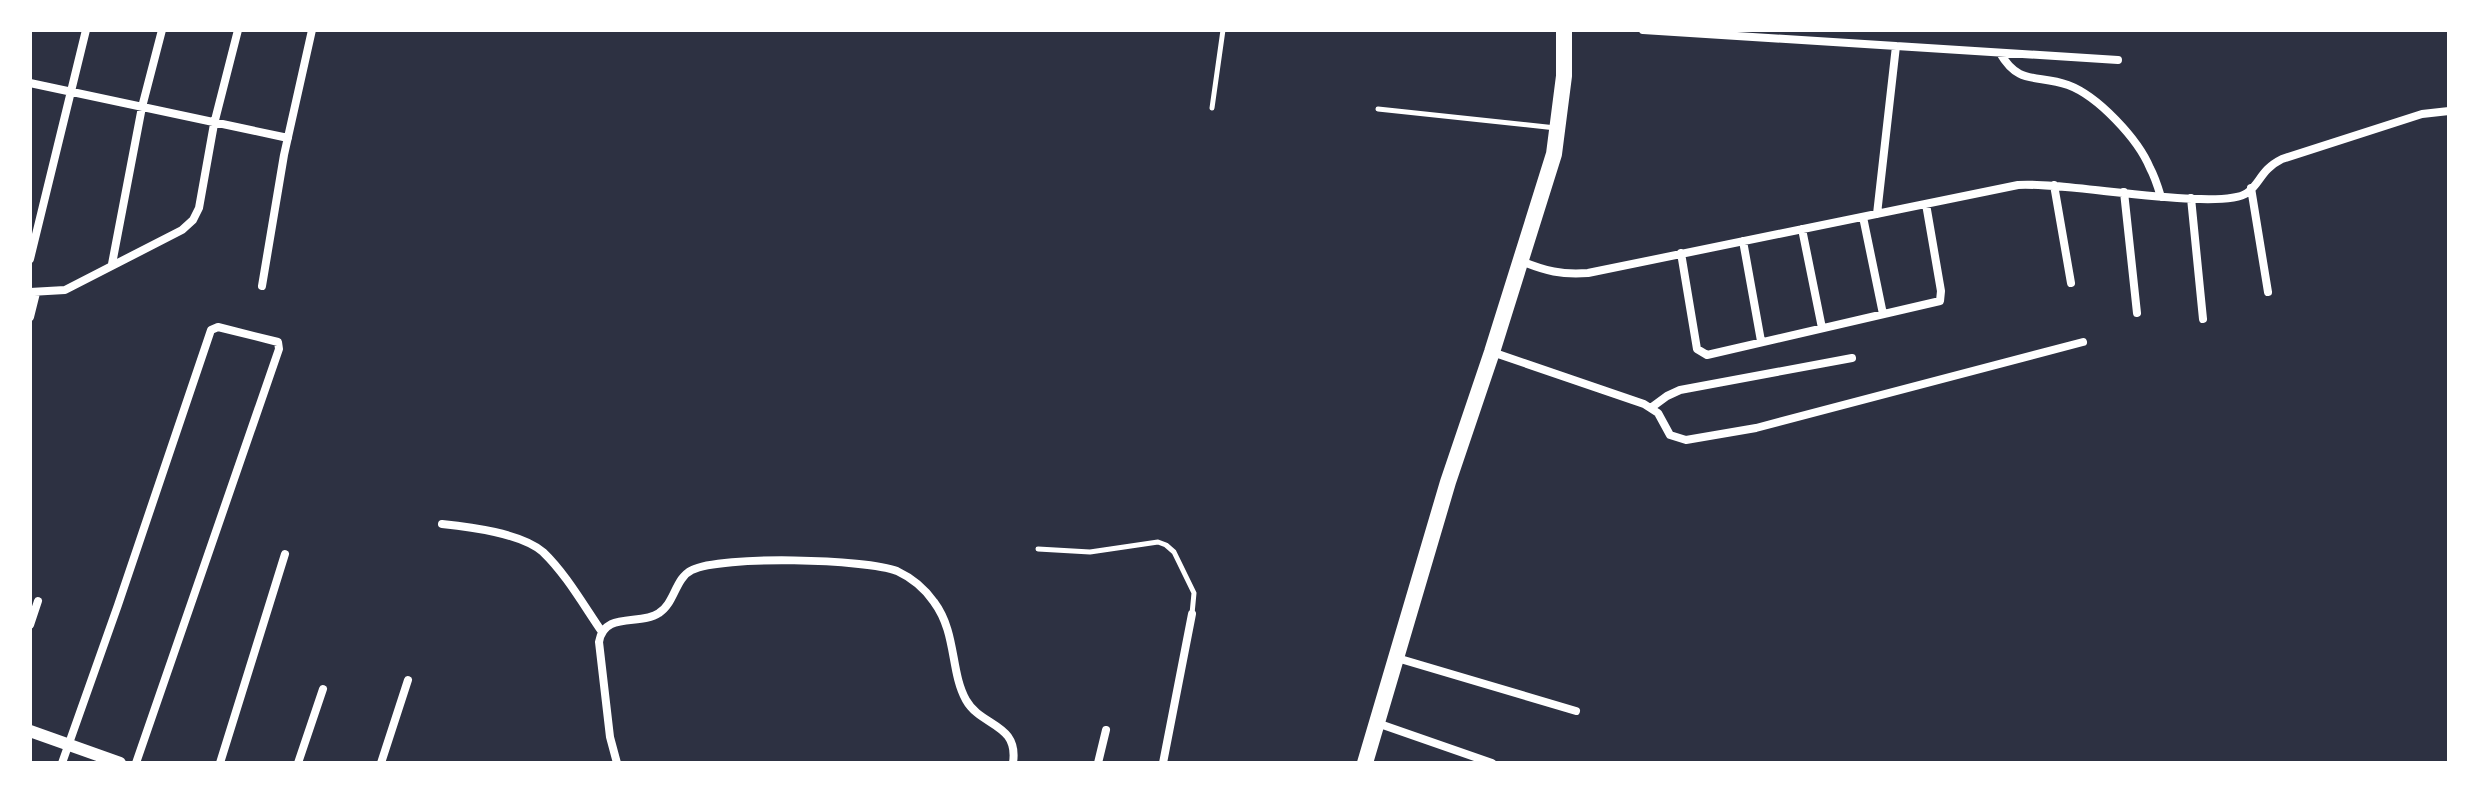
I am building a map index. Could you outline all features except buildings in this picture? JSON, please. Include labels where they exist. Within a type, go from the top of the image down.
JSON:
[{"type":"highway","points":[[1365,763],[1448,482],[1554,154],[1564,76],[1564,30]]},
{"type":"street","points":[[30,259],[86,30]]},
{"type":"street","points":[[112,264],[142,107],[162,30]]},
{"type":"street","points":[[30,317],[33,292],[65,290],[182,230],[193,220],[199,208],[214,124],[238,30]]},
{"type":"street","points":[[262,286],[288,138],[312,30]]},
{"type":"street","points":[[1643,30],[1764,34],[2118,60]]},
{"type":"street","points":[[1877,214],[1896,46]]},
{"type":"street","points":[[2000,53],[2007,66],[2017,74],[2070,86],[2106,109],[2149,165],[2161,197]]},
{"type":"street","points":[[30,83],[288,138]]},
{"type":"street","points":[[1521,261],[1548,272],[1567,275],[1588,273],[2018,185],[2054,185],[2161,197],[2238,196],[2247,193],[2271,164],[2282,159],[2422,114],[2449,111]]},
{"type":"street","points":[[2054,185],[2071,283]]},
{"type":"street","points":[[2251,188],[2268,292]]},
{"type":"street","points":[[2124,192],[2137,313]]},
{"type":"street","points":[[2191,198],[2203,319]]},
{"type":"street","points":[[1681,253],[1697,349],[1707,355],[1937,303],[1941,299],[1926,204]]},
{"type":"street","points":[[1863,217],[1883,314]]},
{"type":"street","points":[[1802,229],[1822,328]]},
{"type":"street","points":[[1743,241],[1761,341]]},
{"type":"street","points":[[62,763],[211,330],[218,327],[278,342],[280,345],[274,364],[136,763]]},
{"type":"street","points":[[1492,352],[1652,407],[1670,435],[1686,440],[1756,428],[2083,342]]},
{"type":"street","points":[[1652,407],[1680,390],[1852,358]]},
{"type":"street","points":[[442,524],[516,538],[533,545],[559,572],[602,632]]},
{"type":"street","points":[[220,763],[285,554]]},
{"type":"street","points":[[617,763],[606,705],[599,642],[602,632],[614,622],[659,613],[666,607],[683,576],[696,568],[772,559],[895,570],[925,590],[936,603],[948,630],[963,695],[974,711],[1008,735],[1013,743],[1013,763]]},
{"type":"street","points":[[30,625],[38,601]]},
{"type":"street","points":[[1163,763],[1192,614]]},
{"type":"street","points":[[1397,658],[1576,711]]},
{"type":"street","points":[[381,763],[408,680]]},
{"type":"street","points":[[298,763],[323,689]]},
{"type":"street","points":[[1377,723],[1492,763]]},
{"type":"street","points":[[1098,763],[1106,730]]},
{"type":"street","points":[[30,731],[120,763]]},
{"type":"lane","points":[[1212,108],[1223,30]]},
{"type":"lane","points":[[1378,109],[1557,128]]},
{"type":"lane","points":[[1038,549],[1090,552],[1158,542],[1166,545],[1174,552],[1194,593],[1192,614]]}]
